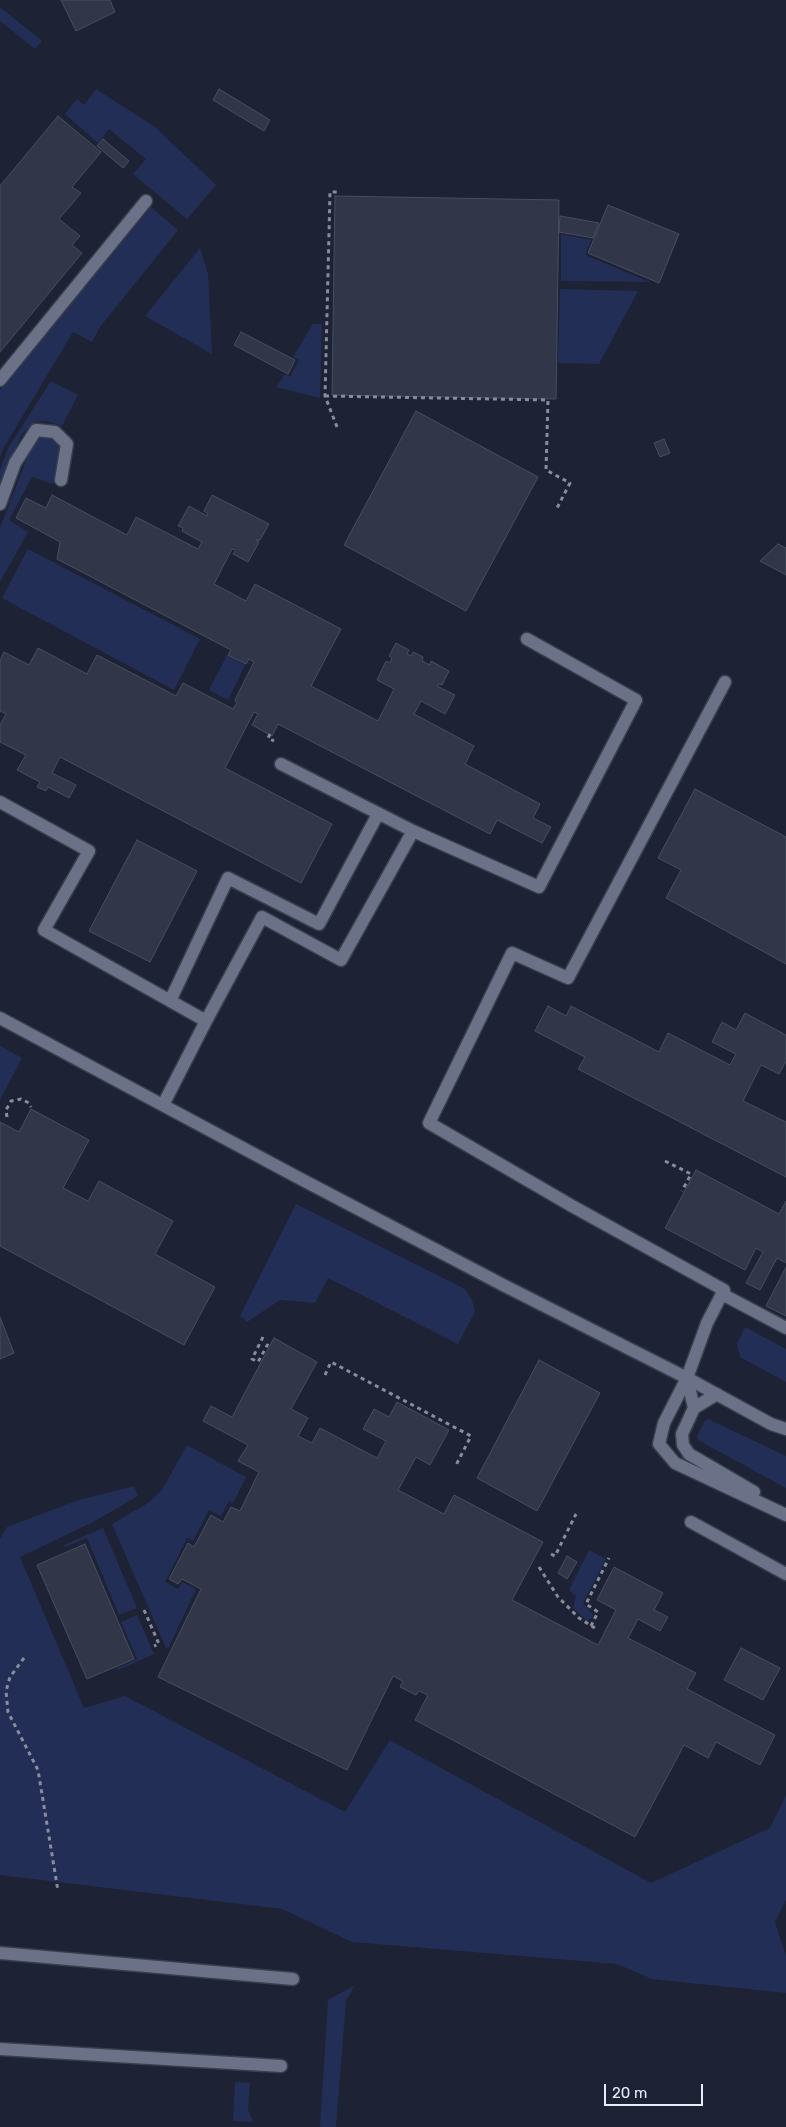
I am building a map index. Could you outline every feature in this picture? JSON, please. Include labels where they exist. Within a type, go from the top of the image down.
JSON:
[{"type":"lane","points":[[0,380],[146,201]]},
{"type":"lane","points":[[0,504],[16,463],[36,430],[55,432],[67,444],[61,480]]},
{"type":"lane","points":[[281,764],[413,831],[539,887],[636,700],[527,639]]},
{"type":"lane","points":[[725,682],[568,978],[512,953],[429,1123],[572,1206],[724,1290],[707,1323],[687,1378],[664,1424],[659,1444],[675,1463],[786,1515]]},
{"type":"lane","points":[[0,802],[89,851],[44,930],[206,1021]]},
{"type":"lane","points":[[170,1001],[228,878],[318,924],[378,814]]},
{"type":"lane","points":[[163,1105],[262,917],[341,960],[413,831]]},
{"type":"lane","points":[[0,1018],[488,1277],[687,1378],[771,1424],[786,1430]]},
{"type":"lane","points":[[722,1294],[786,1328]]},
{"type":"lane","points":[[687,1378],[694,1408]]},
{"type":"lane","points":[[717,1394],[694,1408],[682,1434],[682,1445],[689,1454],[786,1510]]},
{"type":"lane","points":[[691,1522],[786,1574]]},
{"type":"lane","points":[[0,1953],[294,1979]]},
{"type":"lane","points":[[0,2049],[281,2066]]},
{"type":"path","points":[[336,427],[325,396],[330,192],[338,192]]},
{"type":"path","points":[[325,396],[548,400],[546,470],[570,483],[557,508]]},
{"type":"path","points":[[7,1117],[6,1110],[11,1101],[22,1099],[31,1107]]},
{"type":"path","points":[[665,1161],[691,1174],[682,1191]]},
{"type":"path","points":[[263,1337],[252,1359],[258,1362],[269,1342]]},
{"type":"path","points":[[324,1375],[331,1362],[471,1436],[455,1467]]},
{"type":"path","points":[[551,1554],[555,1556],[576,1514]]},
{"type":"path","points":[[591,1626],[598,1612],[586,1604],[610,1558]]},
{"type":"path","points":[[539,1567],[558,1597],[579,1618],[598,1630]]},
{"type":"path","points":[[144,1610],[160,1644],[154,1646]]},
{"type":"path","points":[[24,1658],[10,1677],[6,1691],[8,1712],[38,1770],[58,1891]]},
{"type":"shaded area","points":[[0,7],[42,41],[35,49],[0,21]]},
{"type":"shaded area","points":[[96,89],[155,127],[216,185],[187,219],[133,174],[146,159],[109,129],[98,143],[65,114],[77,99],[84,105]]},
{"type":"shaded area","points":[[151,207],[178,230],[100,327],[92,342],[73,332],[0,457],[0,390]]},
{"type":"shaded area","points":[[561,234],[591,240],[585,255],[650,282],[561,281]]},
{"type":"shaded area","points":[[200,248],[208,274],[212,354],[145,316]]},
{"type":"shaded area","points":[[560,289],[638,291],[599,364],[558,363]]},
{"type":"shaded area","points":[[313,324],[322,324],[320,398],[276,387],[285,374],[290,377],[299,360],[293,357]]},
{"type":"shaded area","points":[[51,381],[78,395],[62,426],[47,421],[35,422],[21,435],[0,490],[0,470],[8,448]]},
{"type":"shaded area","points":[[40,433],[61,441],[53,484],[32,477],[9,520],[28,532],[0,582],[0,528],[36,435]]},
{"type":"shaded area","points":[[28,549],[200,639],[174,690],[2,598]]},
{"type":"shaded area","points":[[227,655],[245,665],[228,700],[209,690]]},
{"type":"shaded area","points":[[0,1046],[22,1058],[0,1100]]},
{"type":"shaded area","points":[[296,1204],[465,1289],[472,1300],[475,1312],[458,1344],[328,1278],[315,1303],[280,1300],[247,1322],[240,1316]]},
{"type":"shaded area","points":[[745,1327],[786,1349],[786,1382],[740,1357],[737,1344]]},
{"type":"shaded area","points":[[708,1419],[786,1456],[786,1488],[698,1440],[697,1436]]},
{"type":"shaded area","points":[[187,1445],[246,1477],[233,1503],[229,1501],[221,1516],[209,1510],[193,1541],[187,1538],[165,1582],[178,1589],[182,1582],[196,1589],[169,1647],[166,1648],[112,1524],[148,1503],[162,1490]]},
{"type":"shaded area","points":[[134,1486],[138,1496],[93,1522],[20,1557],[84,1708],[125,1696],[345,1812],[390,1740],[651,1883],[770,1828],[786,1795],[786,1900],[775,1922],[786,1956],[786,1993],[652,1979],[617,1964],[352,1942],[282,1909],[0,1875],[0,1539],[7,1527],[79,1500]]},
{"type":"shaded area","points":[[103,1528],[137,1608],[119,1615],[87,1538],[65,1547],[64,1545]]},
{"type":"shaded area","points":[[589,1550],[606,1559],[583,1603],[594,1616],[587,1621],[573,1608],[576,1596],[569,1590]]},
{"type":"shaded area","points":[[137,1615],[154,1654],[118,1670],[117,1668],[137,1659],[121,1622]]},
{"type":"shaded area","points":[[355,1985],[346,2001],[336,2127],[320,2127],[328,2000]]},
{"type":"shaded area","points":[[235,2082],[250,2083],[248,2110],[253,2122],[233,2121]]},
{"type":"building","points":[[61,0],[110,0],[115,12],[76,31]]},
{"type":"building","points":[[219,89],[270,120],[264,131],[213,100]]},
{"type":"building","points":[[58,116],[101,152],[72,187],[81,193],[59,219],[80,236],[72,245],[82,253],[0,352],[0,186]]},
{"type":"building","points":[[103,139],[129,161],[123,168],[97,146]]},
{"type":"building","points":[[335,196],[559,200],[556,399],[332,395]]},
{"type":"building","points":[[608,205],[679,234],[659,283],[588,253]]},
{"type":"building","points":[[560,216],[599,223],[593,238],[559,232]]},
{"type":"building","points":[[241,332],[295,360],[288,374],[234,345]]},
{"type":"building","points":[[416,411],[538,477],[466,611],[344,545]]},
{"type":"building","points":[[664,439],[670,453],[660,457],[654,443]]},
{"type":"building","points":[[52,495],[127,535],[136,517],[198,549],[202,542],[182,531],[183,528],[178,526],[189,506],[207,516],[208,514],[204,511],[212,495],[269,524],[260,540],[256,540],[259,542],[248,562],[233,554],[236,550],[232,549],[214,584],[246,601],[255,584],[341,629],[311,686],[378,721],[394,689],[377,680],[386,661],[390,663],[392,658],[389,656],[396,643],[409,650],[407,654],[411,656],[413,652],[423,657],[422,661],[430,665],[431,661],[449,671],[442,685],[438,684],[437,686],[455,695],[445,714],[421,701],[414,714],[474,746],[465,764],[540,804],[533,818],[551,827],[542,843],[497,820],[490,834],[278,724],[272,736],[252,725],[258,714],[254,712],[225,768],[332,824],[301,883],[60,757],[52,773],[76,785],[69,798],[48,787],[46,791],[37,787],[40,782],[17,770],[26,755],[0,742],[0,725],[6,714],[0,711],[0,661],[4,652],[29,665],[38,648],[87,674],[97,655],[176,696],[183,683],[233,709],[237,703],[235,700],[254,662],[249,659],[246,664],[228,655],[231,650],[57,559],[60,542],[16,518],[26,498],[46,508]]},
{"type":"building","points":[[778,544],[786,548],[786,575],[760,561]]},
{"type":"building","points":[[695,789],[786,837],[786,964],[666,898],[681,870],[658,858]]},
{"type":"building","points":[[137,840],[197,871],[150,962],[89,931]]},
{"type":"building","points":[[548,1006],[566,1016],[571,1006],[659,1052],[668,1033],[730,1065],[736,1054],[712,1042],[722,1022],[736,1030],[745,1013],[786,1035],[786,1061],[779,1074],[761,1065],[743,1101],[786,1122],[786,1177],[578,1069],[585,1057],[535,1031]]},
{"type":"building","points":[[31,1109],[89,1140],[63,1188],[88,1201],[99,1181],[173,1221],[155,1254],[215,1287],[184,1345],[0,1246],[0,1122],[19,1132]]},
{"type":"building","points":[[696,1170],[779,1214],[786,1201],[786,1263],[777,1258],[760,1290],[746,1283],[763,1252],[756,1248],[745,1270],[665,1228]]},
{"type":"building","points":[[786,1267],[786,1316],[766,1306]]},
{"type":"building","points":[[0,1317],[14,1353],[0,1359]]},
{"type":"building","points":[[274,1338],[317,1362],[291,1409],[308,1418],[298,1436],[312,1443],[320,1428],[377,1458],[386,1441],[363,1429],[374,1409],[389,1417],[397,1402],[449,1430],[430,1465],[416,1457],[398,1490],[444,1514],[454,1495],[543,1542],[512,1600],[598,1645],[616,1610],[597,1600],[614,1567],[663,1593],[654,1610],[668,1617],[660,1631],[638,1619],[628,1638],[696,1673],[687,1689],[775,1735],[760,1765],[716,1742],[708,1758],[684,1745],[635,1837],[415,1720],[428,1695],[419,1691],[416,1695],[400,1687],[403,1681],[393,1676],[347,1770],[158,1677],[201,1589],[182,1579],[178,1584],[169,1579],[188,1543],[194,1547],[211,1515],[223,1522],[231,1507],[240,1511],[259,1472],[238,1461],[248,1445],[203,1421],[211,1406],[232,1417]]},
{"type":"building","points":[[539,1360],[600,1393],[537,1511],[477,1478]]},
{"type":"building","points":[[85,1544],[134,1659],[87,1679],[37,1565]]},
{"type":"building","points":[[567,1556],[577,1562],[567,1579],[558,1573]]},
{"type":"building","points":[[741,1648],[780,1668],[763,1700],[724,1680]]}]
